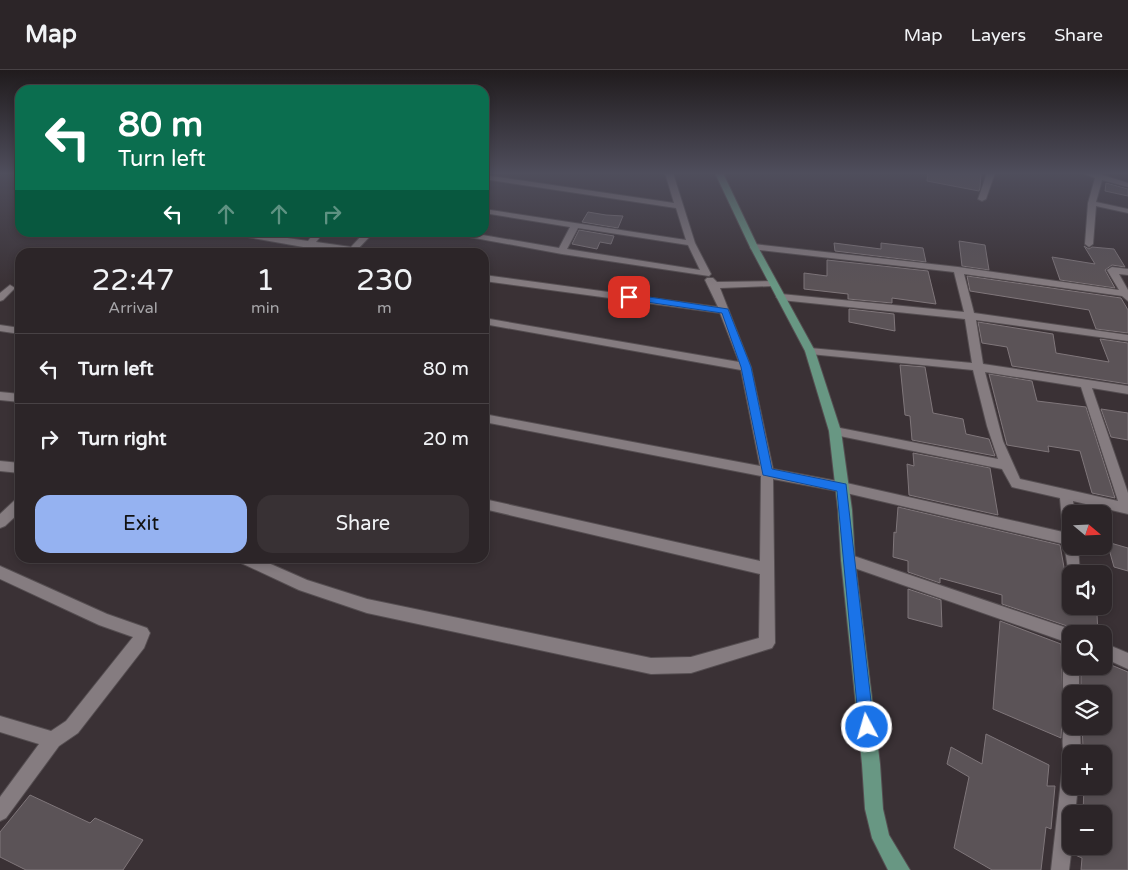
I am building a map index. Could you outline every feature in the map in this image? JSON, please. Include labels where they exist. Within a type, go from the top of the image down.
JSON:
[{"type":"street","points":[[255,563],[304,585],[367,606],[652,666],[691,665],[767,643],[766,569],[773,474],[746,367],[725,311],[691,243],[680,210]]},
{"type":"street","points":[[736,210],[754,248],[810,350],[835,431],[871,764],[874,809],[881,838],[894,863],[901,870]]},
{"type":"street","points":[[1089,244],[1091,210]]},
{"type":"street","points":[[489,212],[691,243]]},
{"type":"street","points":[[562,251],[576,225]]},
{"type":"street","points":[[256,237],[330,248]]},
{"type":"street","points":[[309,245],[316,237]]},
{"type":"street","points":[[355,248],[365,237]]},
{"type":"street","points":[[477,237],[706,274]]},
{"type":"street","points":[[754,248],[958,270],[1127,296]]},
{"type":"street","points":[[958,270],[970,316],[978,367],[989,414],[1006,465],[1016,483],[1127,509]]},
{"type":"street","points":[[1127,296],[1112,270],[1128,272]]},
{"type":"street","points":[[489,279],[725,311]]},
{"type":"street","points":[[714,286],[773,283]]},
{"type":"street","points":[[0,298],[10,288]]},
{"type":"street","points":[[781,297],[970,316],[1128,338]]},
{"type":"street","points":[[489,322],[746,367]]},
{"type":"street","points":[[0,328],[15,330]]},
{"type":"street","points":[[810,350],[978,367],[1128,390]]},
{"type":"street","points":[[1085,384],[1127,509]]},
{"type":"street","points":[[0,396],[15,398]]},
{"type":"street","points":[[489,419],[813,483],[842,487],[1062,537]]},
{"type":"street","points":[[835,431],[1006,465]]},
{"type":"street","points":[[0,466],[15,468]]},
{"type":"street","points":[[1066,494],[1067,505]]},
{"type":"street","points":[[489,505],[766,569]]},
{"type":"street","points":[[0,522],[15,508]]},
{"type":"street","points":[[848,560],[1062,633]]},
{"type":"street","points":[[0,572],[104,620],[142,633],[139,643],[72,727],[53,740],[0,812]]},
{"type":"street","points":[[1112,654],[1128,661]]},
{"type":"street","points":[[0,724],[53,740]]},
{"type":"street","points":[[1060,870],[1068,795]]},
{"type":"building","points":[[588,212],[623,216],[618,228],[582,222]]},
{"type":"building","points":[[579,230],[614,236],[611,244],[600,242],[597,249],[572,244]]},
{"type":"building","points":[[959,241],[985,245],[989,270],[962,266]]},
{"type":"building","points":[[834,243],[881,249],[881,243],[923,248],[926,262],[835,251]]},
{"type":"building","points":[[1084,246],[1089,249],[1092,247],[1114,249],[1125,267],[1112,265],[1105,270],[1115,288],[1060,280],[1052,257],[1095,264]]},
{"type":"building","points":[[827,260],[928,271],[936,304],[892,298],[892,303],[848,299],[848,294],[804,289],[804,273],[827,276]]},
{"type":"building","points":[[967,276],[1121,298],[1128,310],[1128,333],[1096,329],[1089,310],[970,291]]},
{"type":"building","points":[[849,309],[894,314],[895,331],[849,322]]},
{"type":"building","points":[[978,322],[1053,334],[1056,353],[1109,362],[1100,339],[1128,343],[1128,384],[1012,366],[1007,347],[982,343]]},
{"type":"building","points":[[900,365],[925,367],[933,413],[963,419],[966,434],[989,439],[995,456],[912,440],[910,416],[905,415]]},
{"type":"building","points":[[989,374],[1032,381],[1037,401],[1086,407],[1115,498],[1092,493],[1080,451],[1048,446],[1049,452],[1007,445]]},
{"type":"building","points":[[1101,409],[1128,413],[1128,440],[1111,437]]},
{"type":"building","points":[[913,453],[990,468],[998,515],[909,495],[907,464],[914,466]]},
{"type":"building","points":[[898,507],[1060,545],[1064,565],[1062,565],[1062,615],[1097,615],[1098,625],[1064,625],[1002,604],[1002,595],[940,578],[940,583],[908,572],[908,561],[893,557],[894,532],[896,533]]},
{"type":"building","points":[[1112,543],[1128,548],[1128,571],[1114,567],[1111,555]]},
{"type":"building","points":[[908,589],[941,600],[942,627],[908,618]]},
{"type":"building","points":[[1000,621],[1061,644],[1061,738],[993,709]]},
{"type":"building","points":[[1112,665],[1128,672],[1128,870],[1081,870],[1082,858],[1075,855],[1112,855],[1112,805],[1083,805],[1084,795],[1112,795],[1112,745],[1083,745],[1082,735],[1112,735],[1112,685],[1081,685],[1081,675],[1112,675]]},
{"type":"building","points":[[986,734],[1049,765],[1047,786],[1055,786],[1051,829],[1046,827],[1041,870],[992,870],[954,848],[969,777],[947,764],[951,747],[982,764]]},
{"type":"building","points":[[30,795],[90,823],[95,818],[143,840],[123,870],[26,870],[0,857],[0,832]]},
{"type":"route","points":[[629,297],[725,311],[746,367],[767,472],[796,480],[842,487],[848,560],[867,727]]}]
